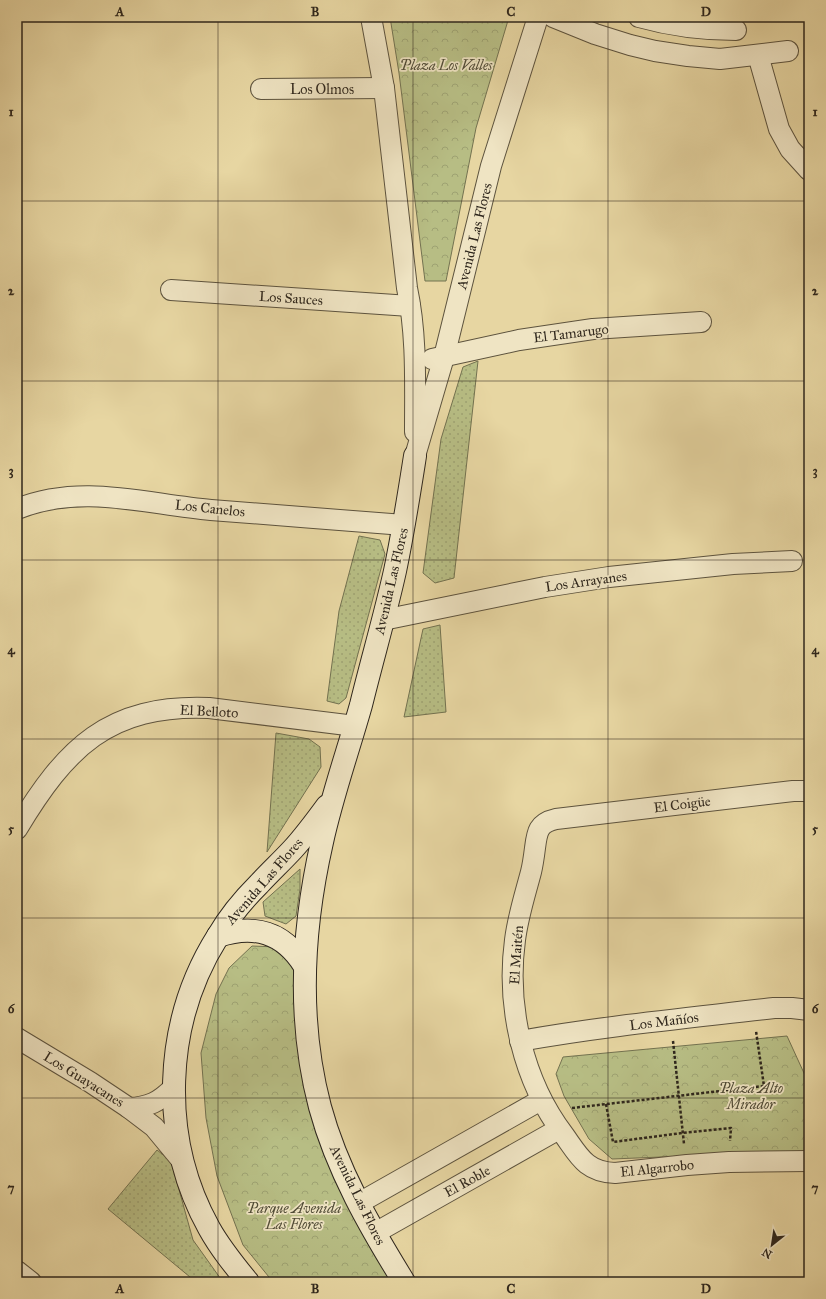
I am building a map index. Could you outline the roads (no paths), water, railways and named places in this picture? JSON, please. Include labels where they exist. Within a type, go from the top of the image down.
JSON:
[{"type":"street","name":"Avenida Las Flores","points":[[371,17],[384,88],[416,363],[414,456],[404,525],[383,620],[355,726],[322,840],[313,885],[307,925],[304,965],[305,1016],[307,1040],[313,1075],[331,1142],[358,1203],[404,1282]]},
{"type":"street","name":"Avenida Las Flores","points":[[414,456],[444,357],[490,166],[538,17]]},
{"type":"street","points":[[553,17],[595,34],[655,51],[720,59],[788,51]]},
{"type":"street","points":[[639,17],[692,28],[736,30]]},
{"type":"street","points":[[758,55],[779,129],[790,149],[809,170]]},
{"type":"street","name":"Los Olmos","points":[[261,89],[384,88]]},
{"type":"street","name":"Los Sauces","points":[[171,290],[410,306]]},
{"type":"street","name":"El Tamarugo","points":[[416,363],[519,340],[586,330],[701,322]]},
{"type":"street","name":"Los Canelos","points":[[17,509],[48,500],[71,496],[94,495],[209,509],[404,525]]},
{"type":"street","name":"Los Arrayanes","points":[[383,620],[545,587],[609,577],[725,565],[792,561]]},
{"type":"street","name":"El Belloto","points":[[17,829],[47,782],[78,748],[111,726],[129,718],[161,710],[188,707],[208,708],[355,726]]},
{"type":"street","name":"El Coigüe","points":[[556,819],[793,791],[809,791]]},
{"type":"street","name":"Avenida Las Flores","points":[[248,1282],[223,1250],[209,1228],[198,1204],[184,1162],[176,1127],[173,1088],[180,1025],[195,978],[218,936],[242,902],[293,849],[334,797]]},
{"type":"street","name":"El Maitén","points":[[544,1106],[531,1077],[520,1041],[516,1020],[513,979],[514,953],[518,923],[531,871],[536,836],[543,825],[548,821],[556,819]]},
{"type":"street","points":[[218,936],[244,930],[257,931],[270,935],[290,947],[298,955],[304,965]]},
{"type":"street","name":"Los Mañíos","points":[[520,1041],[560,1034],[754,1011],[792,1008],[809,1010]]},
{"type":"street","name":"Los Guayacanes","points":[[17,1038],[90,1082],[129,1108],[154,1127],[184,1162]]},
{"type":"street","name":"Los Guayacanes","points":[[129,1108],[142,1108],[151,1105],[164,1097],[173,1088]]},
{"type":"street","points":[[358,1203],[544,1106]]},
{"type":"street","name":"El Algarrobo","points":[[544,1106],[558,1129],[586,1164],[594,1169],[604,1172],[614,1173],[687,1164],[809,1161]]},
{"type":"street","name":"El Roble","points":[[375,1233],[558,1129]]},
{"type":"street","points":[[17,1271],[31,1282]]},
{"type":"park label","name":"Plaza Los Valles","points":[[446,65]]},
{"type":"park label","name":"Plaza Alto Mirador","points":[[751,1096]]},
{"type":"park label","name":"Parque Avenida Las Flores","points":[[294,1216]]}]
